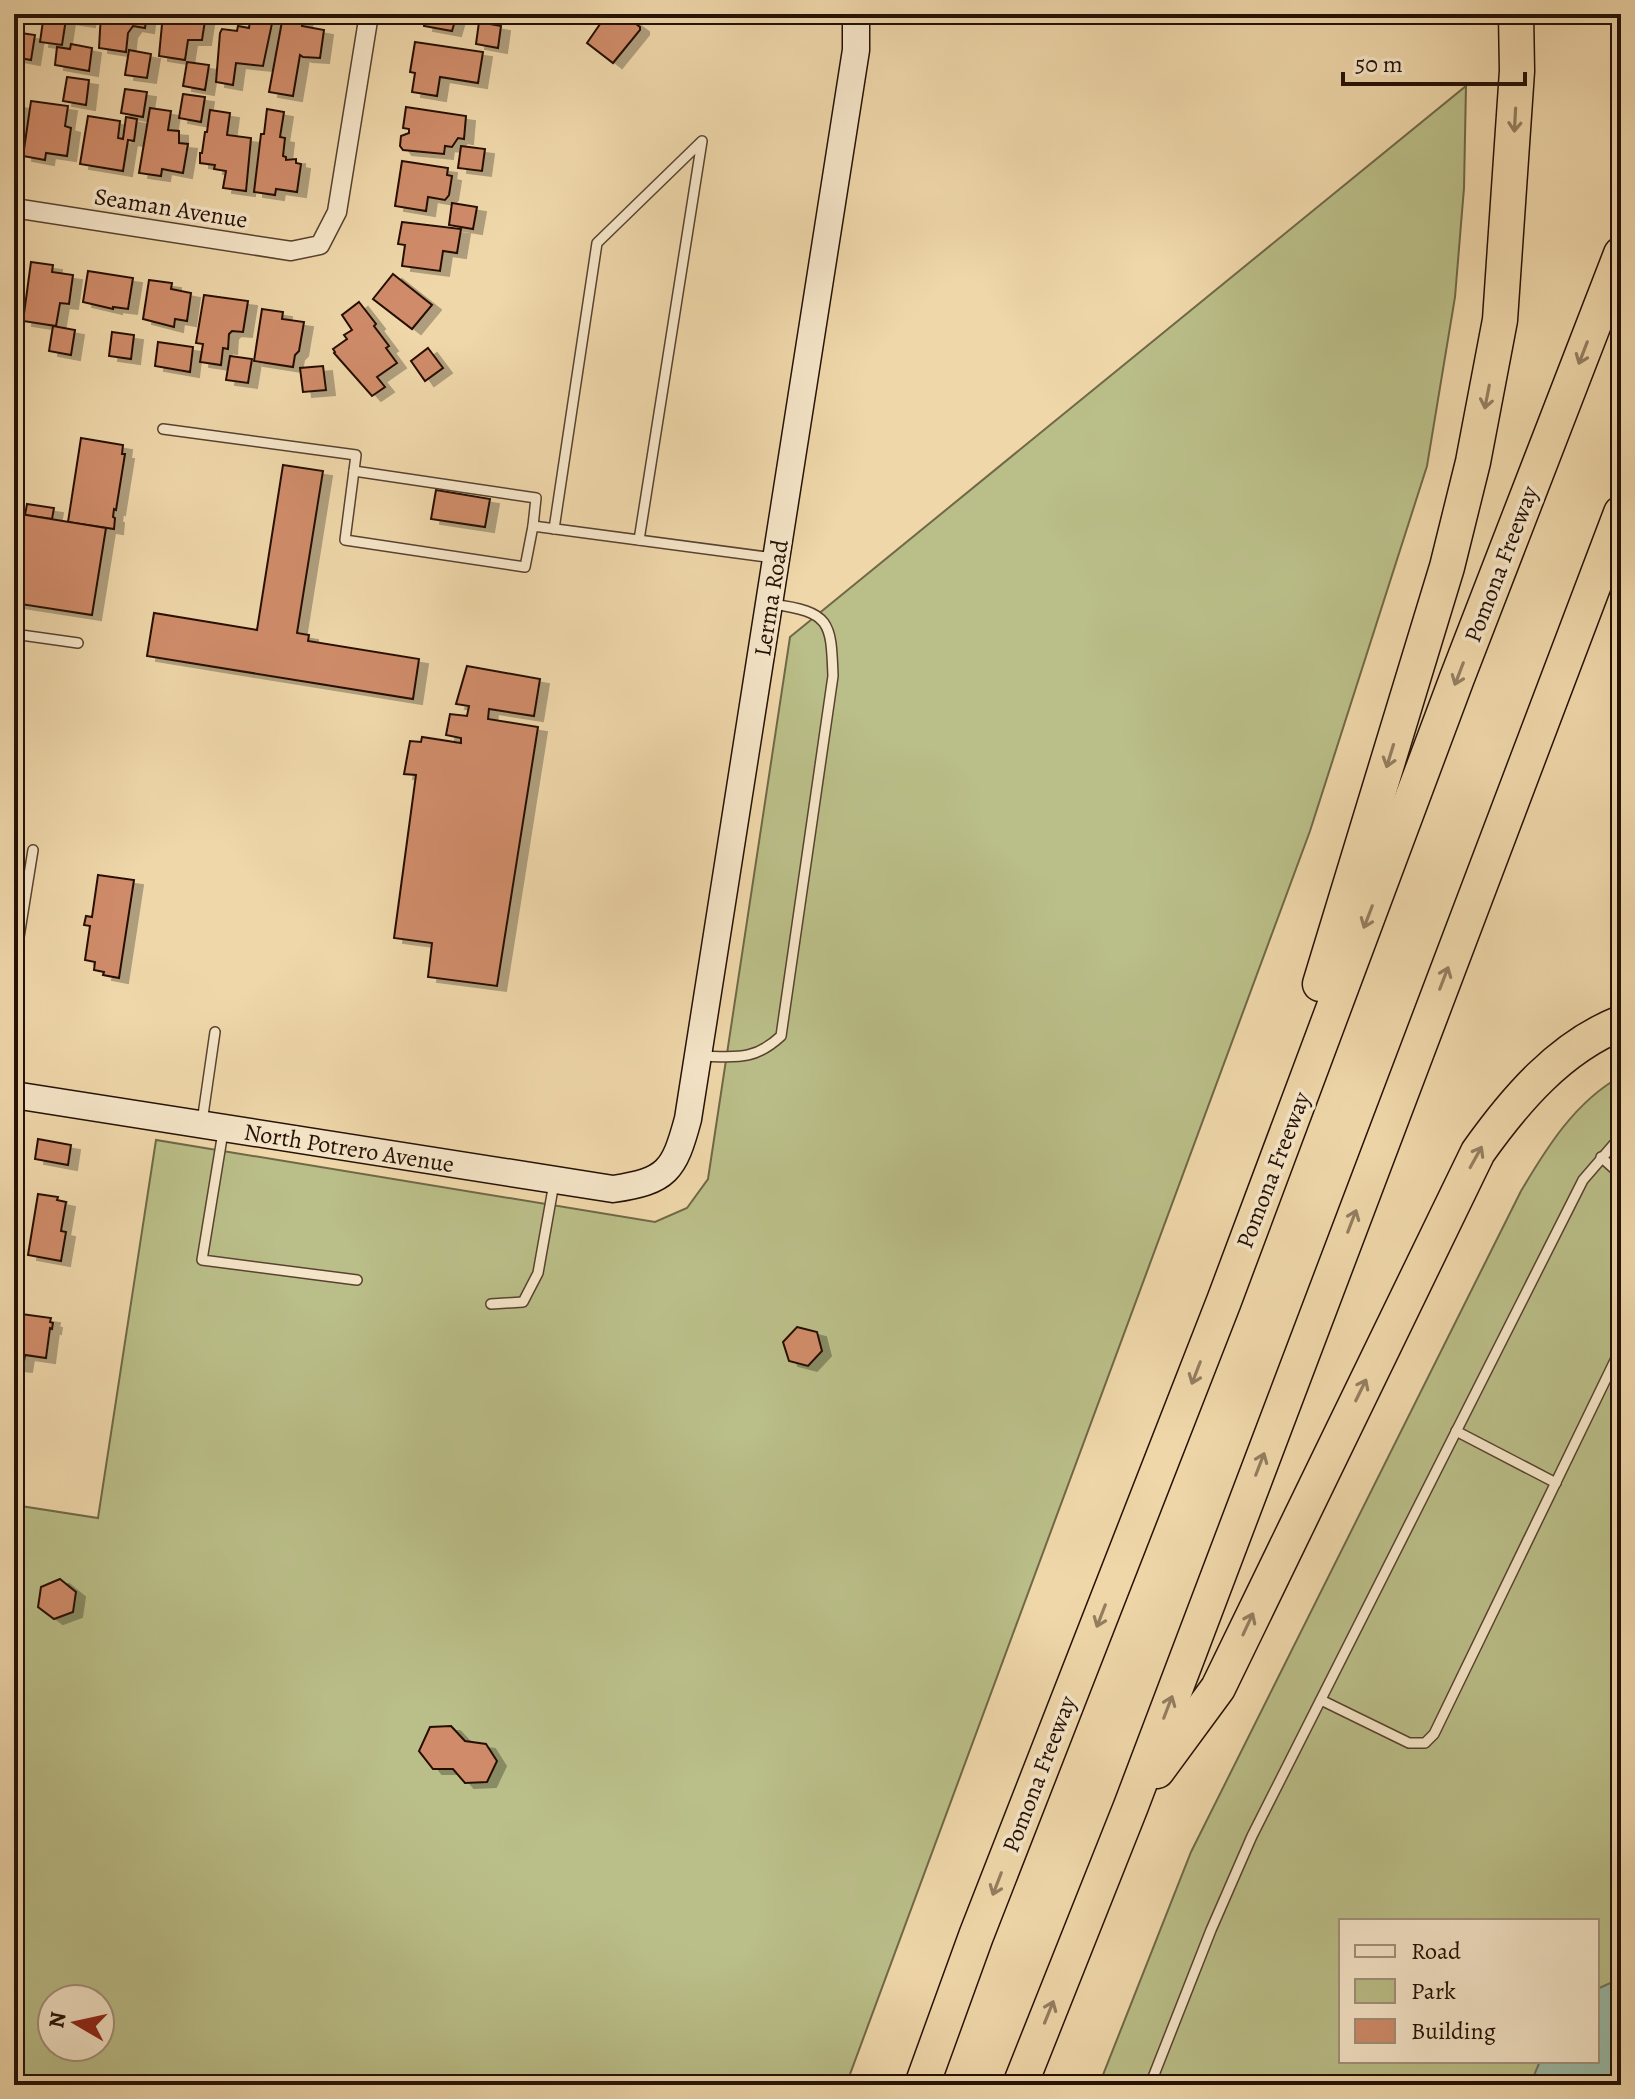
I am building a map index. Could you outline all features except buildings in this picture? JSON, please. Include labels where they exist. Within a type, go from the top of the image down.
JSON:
[{"type":"highway","points":[[1224,1301],[1447,567],[1473,462],[1500,320],[1517,71],[1516,14]]},
{"type":"highway","name":"Pomona Freeway","points":[[922,2085],[988,1906],[1224,1301],[1457,678],[1621,254]]},
{"type":"highway","points":[[1020,2085],[1131,1806],[1621,513]]},
{"type":"highway","points":[[1131,1806],[1218,1688],[1478,1152],[1502,1119],[1549,1069],[1595,1036],[1621,1023]]},
{"type":"street","name":"Seaman Avenue","points":[[14,208],[291,251],[320,245],[337,212],[369,14]]},
{"type":"street","name":"Lerma Road","points":[[662,1175],[679,1154],[688,1119],[856,50],[856,14]]},
{"type":"street","name":"North Potrero Avenue","points":[[24,1096],[613,1189],[643,1184],[662,1175]]},
{"type":"lane","points":[[554,529],[597,243],[702,141],[639,540]]},
{"type":"lane","points":[[163,429],[356,455],[345,540],[525,567],[536,498],[354,471]]},
{"type":"lane","points":[[533,526],[777,558]]},
{"type":"lane","points":[[698,1056],[735,1057],[765,1051],[781,1036],[833,676],[831,633],[818,616],[795,607],[770,603]]},
{"type":"lane","points":[[14,634],[78,643]]},
{"type":"lane","points":[[14,968],[33,850]]},
{"type":"lane","points":[[215,1032],[212,1127],[202,1260],[357,1280]]},
{"type":"lane","points":[[1150,2085],[1240,1863],[1583,1180],[1621,1136]]},
{"type":"lane","points":[[1601,1157],[1621,1175]]},
{"type":"lane","points":[[491,1304],[523,1302],[533,1283],[538,1273],[555,1180]]},
{"type":"lane","points":[[1321,1700],[1409,1743],[1425,1743],[1434,1734],[1621,1348]]},
{"type":"lane","points":[[1456,1431],[1556,1483]]},
{"type":"green space","points":[[1466,86],[1464,188],[1455,297],[1427,466],[1310,831],[846,2085],[14,2085],[14,1505],[98,1518],[156,1140],[655,1222],[687,1208],[708,1179],[790,637]]},
{"type":"green space","points":[[1621,1076],[1621,2085],[1099,2085],[1191,1852],[1521,1191],[1564,1127],[1590,1099]]},
{"type":"shaded area","points":[[1619,1957],[1621,2085],[1530,2085],[1539,2063],[1599,2063],[1599,1988],[1615,1981]]}]
